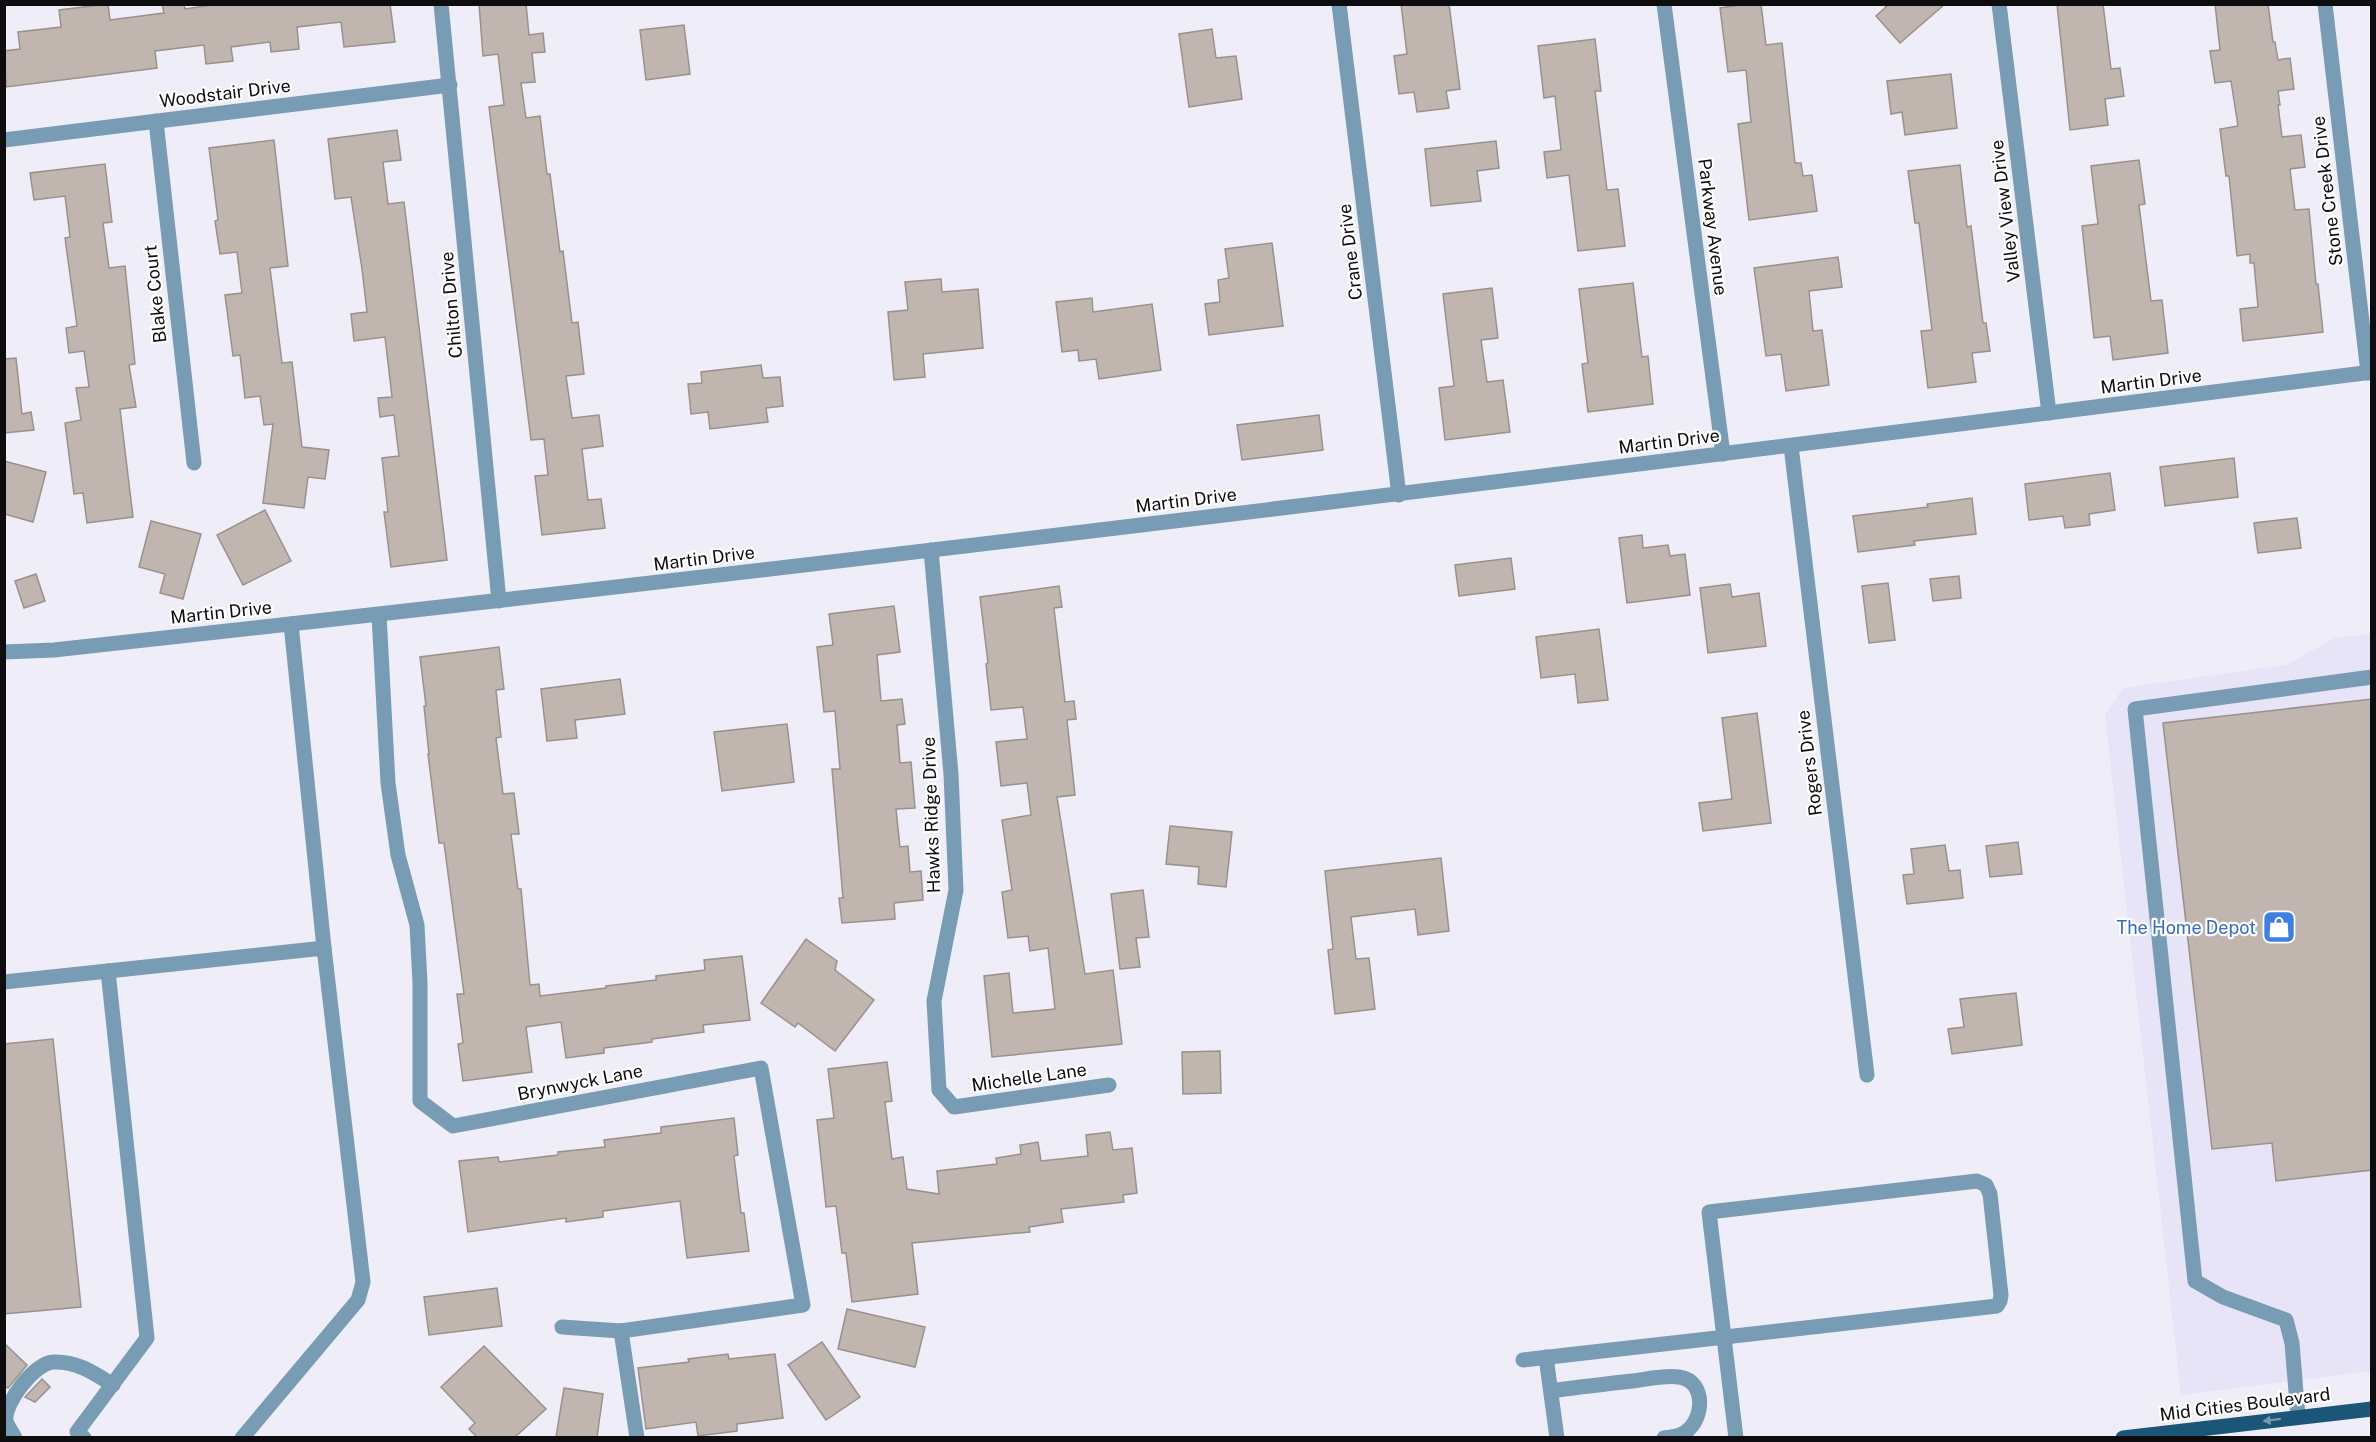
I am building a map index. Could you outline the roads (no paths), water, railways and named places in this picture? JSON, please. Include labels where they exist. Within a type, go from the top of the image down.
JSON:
[{"type":"main road","name":"Mid Cities Boulevard","points":[[2123,1437],[2372,1409]]},
{"type":"street","name":"Chilton Drive","points":[[441,4],[499,601]]},
{"type":"street","name":"Crane Drive","points":[[1339,4],[1399,495]]},
{"type":"street","name":"Parkway Avenue","points":[[1664,4],[1723,454]]},
{"type":"street","name":"Valley View Drive","points":[[1999,4],[2049,413]]},
{"type":"street","name":"Stone Creek Drive","points":[[2325,4],[2370,373]]},
{"type":"street","name":"Woodstair Drive","points":[[4,140],[450,85]]},
{"type":"street","name":"Blake Court","points":[[156,122],[194,463]]},
{"type":"street","name":"Martin Drive","points":[[4,652],[54,650],[379,615],[1399,495],[2370,373]]},
{"type":"street","name":"Rogers Drive","points":[[1791,446],[1867,1075]]},
{"type":"street","name":"Hawks Ridge Drive","points":[[931,550],[951,774],[956,890],[934,1001],[939,1090],[954,1107]]},
{"type":"street","name":"Brynwyck Lane","points":[[379,615],[388,783],[398,855],[417,926],[420,983],[420,1101],[453,1126],[762,1068],[804,1305],[621,1331],[562,1328]]},
{"type":"street","points":[[242,1437],[358,1300],[363,1282],[324,948],[291,624]]},
{"type":"street","points":[[2298,1417],[2292,1343],[2286,1320],[2223,1297],[2195,1281],[2134,709],[2372,677]]},
{"type":"street","points":[[4,982],[324,948]]},
{"type":"street","points":[[78,1436],[147,1338],[108,971]]},
{"type":"street","name":"Michelle Lane","points":[[954,1107],[1109,1085]]},
{"type":"street","points":[[1523,1360],[1724,1336],[1997,1306],[2001,1295],[1990,1194],[1986,1185],[1977,1181],[1709,1212],[1724,1336],[1736,1437]]},
{"type":"street","points":[[621,1331],[637,1437]]},
{"type":"street","points":[[1546,1358],[1557,1437]]},
{"type":"street","points":[[15,1437],[6,1421],[10,1400],[41,1365],[51,1362],[76,1364],[113,1385]]},
{"type":"street","points":[[1551,1391],[1660,1377],[1681,1377],[1689,1381],[1698,1394],[1700,1408],[1697,1419],[1681,1435],[1664,1437]]},
{"type":"place","name":"The Home Depot","points":[[2279,927]]}]
